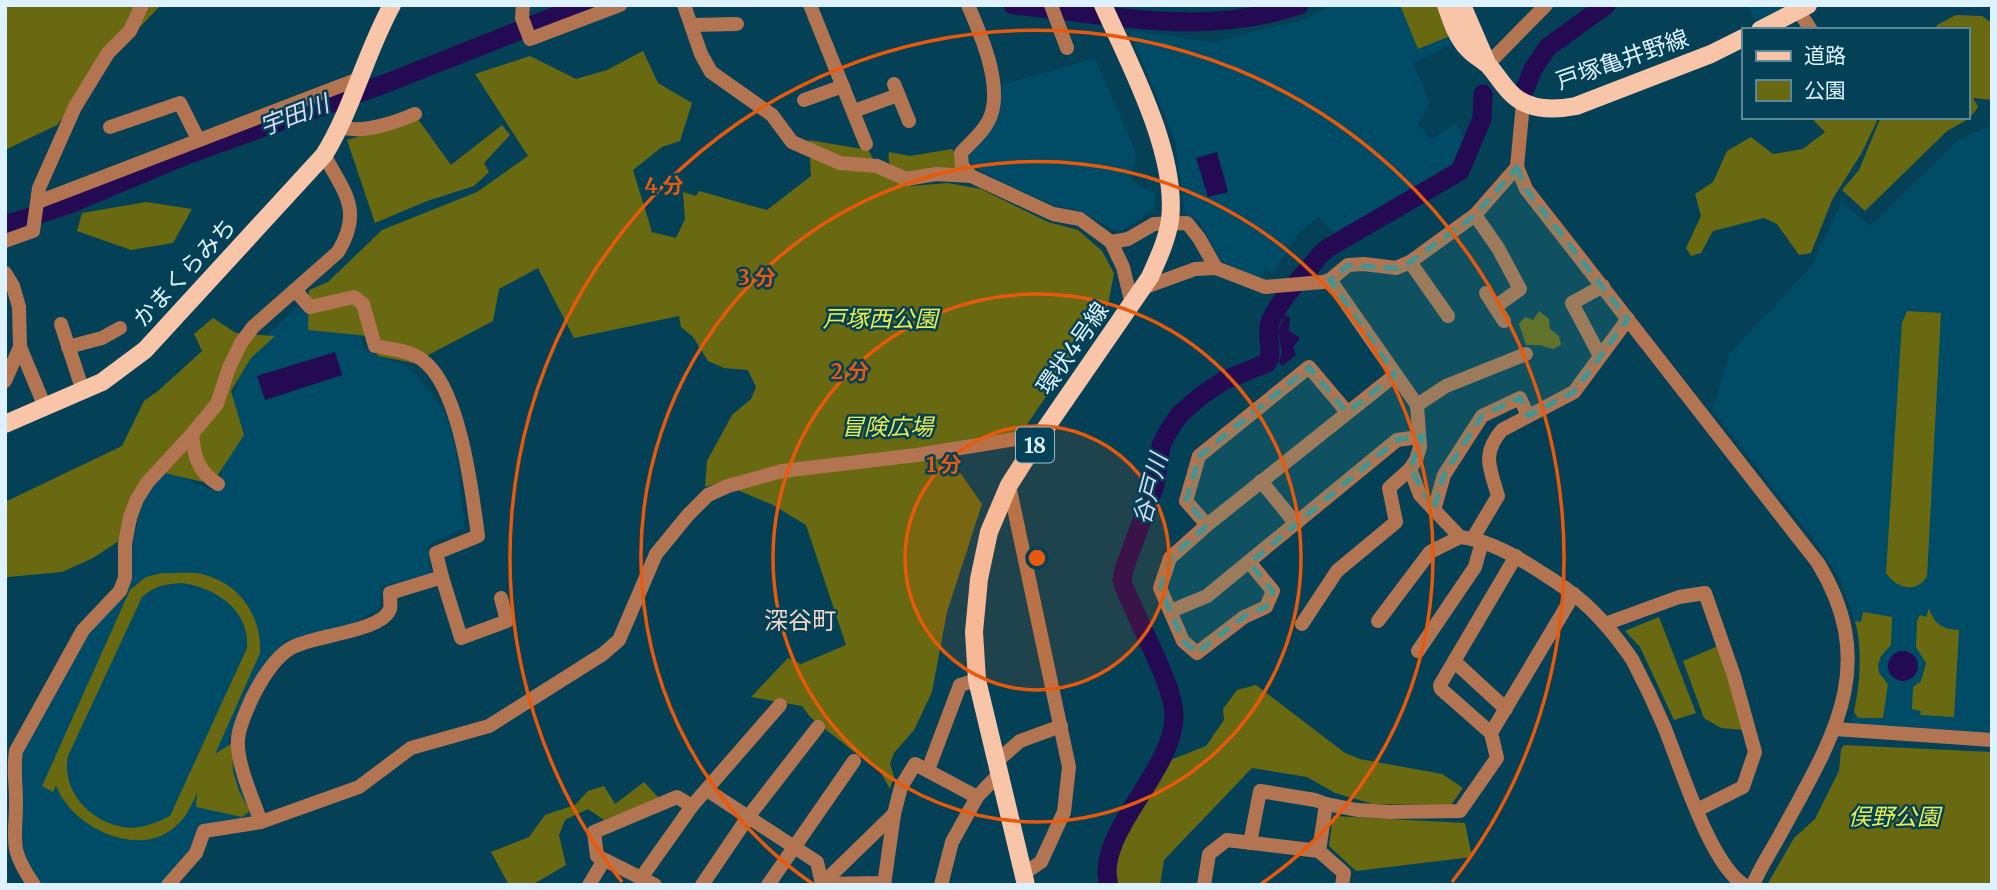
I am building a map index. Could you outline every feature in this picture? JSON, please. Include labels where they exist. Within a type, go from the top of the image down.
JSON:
[{"type":"main road","points":[[360,80],[392,5]]},
{"type":"main road","name":"環状4号線","points":[[1024,879],[977,680],[974,632],[979,579],[989,532],[1009,485],[1143,288],[1161,253],[1170,222],[1170,181],[1158,132],[1103,5]]},
{"type":"main road","points":[[1446,5],[1467,49],[1488,64]]},
{"type":"main road","points":[[1462,5],[1488,64],[1512,95],[1523,103]]},
{"type":"main road","points":[[1764,28],[1803,8]]},
{"type":"main road","name":"戸塚亀井野線","points":[[1523,103],[1558,109],[1576,106],[1711,54],[1742,38]]},
{"type":"main road","name":"かまくらみち","points":[[5,424],[102,382],[145,350],[324,155],[353,101],[360,80]]},
{"type":"street","points":[[5,241],[33,231],[39,188],[75,107],[108,53],[130,31],[142,5]]},
{"type":"street","points":[[523,12],[530,39],[620,5]]},
{"type":"street","points":[[684,5],[710,72],[772,115],[792,142],[840,163],[877,166],[906,179],[936,174],[971,176],[1053,214],[1080,219],[1111,242],[1124,267],[1132,306]]},
{"type":"street","points":[[810,5],[866,144]]},
{"type":"street","points":[[1051,5],[1067,48]]},
{"type":"street","points":[[1488,64],[1546,5]]},
{"type":"street","points":[[969,8],[991,71],[995,92],[991,115],[985,127],[961,153],[962,166],[971,176]]},
{"type":"street","points":[[1803,8],[1810,28]]},
{"type":"street","points":[[692,25],[737,24]]},
{"type":"street","points":[[37,205],[198,139],[360,80]]},
{"type":"street","points":[[804,100],[843,86]]},
{"type":"street","points":[[853,111],[896,90],[909,121]]},
{"type":"street","points":[[110,127],[180,103],[198,139]]},
{"type":"street","points":[[1523,103],[1517,167],[1526,189],[1790,526],[1826,577],[1834,592],[1844,625],[1847,657],[1844,698],[1835,729],[1752,885]]},
{"type":"street","points":[[340,128],[367,128],[415,114]]},
{"type":"street","points":[[34,885],[22,868],[15,848],[16,799],[13,770],[16,751],[83,630],[120,591],[125,578],[125,544],[130,517],[147,483],[217,404],[229,368],[241,343],[253,327],[338,252],[346,238],[352,220],[345,194],[324,155]]},
{"type":"street","points":[[1143,288],[1195,269],[1216,268],[1265,287],[1329,280],[1348,265],[1396,268],[1410,262],[1475,215],[1517,167]]},
{"type":"street","points":[[1475,215],[1498,248],[1520,289],[1495,307]]},
{"type":"street","points":[[1111,242],[1128,239],[1154,224],[1187,223],[1216,268]]},
{"type":"street","points":[[1410,262],[1448,316]]},
{"type":"street","points":[[5,273],[13,286],[19,307],[20,347],[45,407]]},
{"type":"street","points":[[1302,624],[1336,571],[1396,522],[1389,488],[1410,469],[1420,447],[1417,405],[1329,280]]},
{"type":"street","points":[[1600,356],[1572,303],[1603,286]]},
{"type":"street","points":[[295,290],[310,307],[354,298],[363,304],[375,346],[413,355],[422,359],[434,371],[451,405],[461,438],[470,475],[478,536],[436,553],[461,638],[507,621],[501,598]]},
{"type":"street","points":[[1486,293],[1504,321]]},
{"type":"street","points":[[1418,652],[1475,567],[1472,539],[1498,496],[1488,458],[1490,445],[1502,430],[1574,392],[1628,319]]},
{"type":"street","points":[[61,324],[83,391]]},
{"type":"street","points":[[68,347],[102,338],[120,328]]},
{"type":"street","points":[[5,381],[20,347]]},
{"type":"street","points":[[1417,405],[1446,386],[1526,354]]},
{"type":"street","points":[[1207,525],[1185,501],[1199,456],[1299,375],[1309,367],[1347,412]]},
{"type":"street","points":[[1250,563],[1273,591],[1266,607],[1244,617],[1197,653],[1183,641],[1160,587],[1170,558],[1261,481],[1395,375]]},
{"type":"street","points":[[1434,510],[1444,475],[1482,416],[1520,398],[1528,416]]},
{"type":"street","points":[[192,434],[193,453],[199,466],[206,477],[218,485]]},
{"type":"street","points":[[168,885],[196,853],[204,831],[261,822],[359,787],[411,748],[489,726],[603,654],[618,640],[656,554],[708,495],[728,486],[782,471],[917,455],[1041,435]]},
{"type":"street","points":[[1171,611],[1207,596],[1397,440],[1419,437]]},
{"type":"street","points":[[1410,469],[1420,495],[1434,510],[1472,539],[1516,556],[1574,594],[1591,607],[1605,624],[1633,659],[1663,723],[1697,810],[1725,868],[1733,878],[1744,885]]},
{"type":"street","points":[[1261,481],[1296,524]]},
{"type":"street","points":[[1009,485],[1069,767],[1065,812],[1041,862],[1024,879]]},
{"type":"street","points":[[1378,621],[1430,552],[1472,539]]},
{"type":"street","points":[[1250,843],[1260,791],[1379,811],[1460,811],[1497,758],[1491,733],[1441,690],[1444,676],[1455,662],[1516,556]]},
{"type":"street","points":[[261,822],[239,755],[238,738],[246,712],[271,666],[288,649],[307,640],[372,625],[384,618],[390,609],[390,593],[442,577]]},
{"type":"street","points":[[1605,624],[1679,597],[1704,593],[1734,676],[1755,752],[1743,787],[1697,810]]},
{"type":"street","points":[[1491,733],[1574,594]]},
{"type":"street","points":[[1455,662],[1506,709]]},
{"type":"street","points":[[928,770],[960,685],[977,680]]},
{"type":"street","points":[[692,806],[677,797],[594,832],[597,856],[648,881],[692,806],[780,705]]},
{"type":"street","points":[[941,885],[952,842],[997,769],[1020,741],[1061,726]]},
{"type":"street","points":[[702,885],[748,817],[818,727]]},
{"type":"street","points":[[1835,729],[1992,740]]},
{"type":"street","points":[[768,885],[854,761]]},
{"type":"street","points":[[822,884],[884,884],[894,814],[901,787],[915,764],[978,797]]},
{"type":"street","points":[[707,790],[817,862],[822,884]]},
{"type":"street","points":[[1319,851],[1326,804]]},
{"type":"street","points":[[822,884],[894,814]]},
{"type":"street","points":[[1204,885],[1209,854],[1227,840],[1319,851],[1343,873],[1342,885]]},
{"type":"street","points":[[589,885],[604,860]]},
{"type":"highlighted area","points":[[1517,167],[1526,189],[1628,319],[1574,392],[1528,416],[1520,398],[1482,416],[1444,475],[1434,510],[1410,469],[1423,436],[1397,440],[1250,563],[1273,591],[1266,607],[1244,617],[1197,653],[1183,641],[1160,588],[1170,558],[1207,525],[1186,501],[1199,456],[1309,367],[1347,412],[1395,375],[1330,280],[1348,265],[1396,268],[1410,262],[1475,215]]},
{"type":"shaded area","points":[[1330,5],[1438,5],[1453,44],[1413,63],[1430,102],[1418,125],[1431,139],[1456,123],[1469,145],[1463,161],[1443,175],[1336,236],[1318,216],[1296,236],[1273,273],[1266,270],[1260,280],[1221,261],[1199,221],[1185,214],[1175,140],[1130,31],[1214,42],[1304,20]]},
{"type":"shaded area","points":[[1747,5],[1791,5],[1756,23]]},
{"type":"shaded area","points":[[1095,58],[1135,150],[1136,160],[1130,178],[1139,186],[1156,193],[1155,208],[1121,231],[1114,230],[1078,210],[1052,205],[989,176],[976,169],[965,157],[996,114],[1002,85]]},
{"type":"shaded area","points":[[1992,124],[1992,735],[1851,726],[1858,694],[1860,660],[1857,628],[1839,577],[1813,539],[1712,409],[1730,353],[1811,267],[1842,201],[1870,227],[1957,141]]},
{"type":"shaded area","points":[[1217,152],[1228,192],[1208,197],[1196,158]]},
{"type":"shaded area","points":[[352,304],[364,350],[410,368],[443,408],[455,445],[465,528],[428,544],[430,576],[383,586],[380,608],[347,627],[284,641],[235,725],[228,743],[255,815],[201,827],[192,847],[162,885],[38,885],[17,833],[19,763],[23,749],[93,625],[122,598],[141,504],[158,477],[166,470],[214,491],[223,472],[209,457],[249,352],[298,306],[317,318]]},
{"type":"shaded area","points":[[1285,315],[1290,317],[1289,331],[1300,338],[1293,347],[1296,355],[1282,366],[1279,362],[1282,352],[1278,331]]},
{"type":"shaded area","points":[[335,352],[342,375],[265,400],[257,376]]},
{"type":"shaded area","points":[[1903,651],[1913,656],[1918,666],[1913,676],[1903,681],[1893,676],[1888,666],[1893,656]]},
{"type":"green space","points":[[5,5],[161,5],[123,45],[57,125],[5,150]]},
{"type":"green space","points":[[1400,5],[1438,5],[1450,36],[1418,49]]},
{"type":"green space","points":[[1956,15],[1982,16],[1992,23],[1992,100],[1973,98],[1978,107],[1969,119],[1969,28],[1936,28],[1937,25]]},
{"type":"green space","points":[[643,51],[658,83],[692,103],[680,141],[662,147],[633,170],[652,232],[676,238],[685,219],[683,192],[696,196],[699,191],[767,210],[811,176],[809,140],[868,150],[877,166],[911,186],[948,183],[981,189],[1048,222],[1078,230],[1102,251],[1114,273],[1108,305],[1026,426],[1018,432],[931,448],[760,470],[705,487],[707,461],[732,415],[751,399],[756,387],[748,370],[724,368],[708,361],[693,337],[681,327],[679,316],[574,338],[538,268],[499,289],[493,321],[413,363],[378,356],[368,336],[308,330],[309,290],[328,282],[382,230],[477,192],[528,156],[475,74],[530,56],[576,79],[607,70]]},
{"type":"green space","points":[[417,118],[451,165],[502,125],[510,135],[484,163],[489,172],[474,186],[427,201],[375,223],[347,140]]},
{"type":"green space","points":[[1878,119],[1861,154],[1832,200],[1811,253],[1799,255],[1777,224],[1764,218],[1713,231],[1701,253],[1691,256],[1686,248],[1701,216],[1695,194],[1713,182],[1727,151],[1751,137],[1773,154],[1803,149],[1825,132],[1813,120]]},
{"type":"green space","points":[[1880,119],[1968,119],[1947,131],[1865,211],[1842,190],[1859,170]]},
{"type":"green space","points":[[952,149],[956,154],[956,172],[913,175],[894,169],[889,162],[889,152],[910,156]]},
{"type":"green space","points":[[146,202],[192,209],[173,243],[131,250],[77,231],[82,213]]},
{"type":"green space","points":[[1539,311],[1549,319],[1550,329],[1559,336],[1561,345],[1553,349],[1526,345],[1519,324],[1525,317],[1533,320]]},
{"type":"green space","points":[[1907,311],[1941,313],[1927,577],[1917,586],[1911,587],[1900,585],[1886,573],[1902,323]]},
{"type":"green space","points":[[213,318],[236,333],[275,336],[251,358],[231,391],[244,435],[212,484],[151,470],[134,531],[93,558],[62,572],[8,577],[5,580],[5,502],[122,446],[144,401],[202,351],[194,334]]},
{"type":"green space","points":[[917,455],[949,457],[982,504],[947,612],[932,692],[914,730],[894,753],[890,764],[894,776],[890,789],[881,773],[810,717],[802,706],[751,697],[788,658],[801,664],[846,645],[806,525],[773,505],[728,486]]},
{"type":"green space","points":[[162,573],[195,573],[229,586],[247,604],[253,615],[260,640],[260,653],[215,754],[232,743],[233,771],[239,791],[250,811],[242,817],[196,807],[197,793],[186,815],[168,832],[137,840],[120,838],[87,823],[63,799],[56,785],[53,792],[42,786],[130,590],[146,577]],"holes":[[[182,583],[218,596],[237,612],[243,623],[247,648],[170,816],[135,828],[111,824],[89,811],[73,792],[67,769],[68,756],[142,597],[165,585]]]},
{"type":"green space","points":[[1929,608],[1940,625],[1959,630],[1954,717],[1920,715],[1921,711],[1912,709],[1913,687],[1921,681],[1926,663],[1916,647],[1917,621],[1920,615],[1926,617]]},
{"type":"green space","points":[[1863,612],[1892,617],[1891,645],[1881,656],[1878,665],[1879,673],[1888,684],[1883,718],[1858,718],[1854,712],[1860,667],[1855,621],[1861,622]]},
{"type":"green space","points":[[1659,617],[1696,713],[1674,720],[1640,647],[1625,631]]},
{"type":"green space","points":[[1720,645],[1744,730],[1721,728],[1704,718],[1683,661]]},
{"type":"green space","points":[[1256,685],[1345,753],[1360,759],[1442,774],[1463,788],[1451,805],[1373,804],[1335,793],[1307,777],[1252,768],[1164,860],[1160,885],[1115,885],[1112,869],[1117,846],[1168,761],[1206,746],[1224,720],[1223,709],[1237,690]]},
{"type":"green space","name":"俣野公園","points":[[1844,745],[1992,752],[1992,885],[1767,885],[1794,838],[1815,819],[1839,771],[1841,749]]},
{"type":"green space","points":[[644,782],[659,798],[604,820],[588,809],[565,820],[559,835],[566,865],[532,885],[509,885],[491,852],[529,837],[545,815],[575,805],[588,791],[604,786],[615,804]]},
{"type":"green space","points":[[1333,816],[1465,823],[1472,857],[1356,871],[1329,846]]},
{"type":"waterway","name":"宇田川","points":[[5,225],[67,205],[189,154],[387,83],[584,5]]},
{"type":"waterway","name":"宇田川","points":[[1013,5],[1121,18],[1192,22],[1263,15],[1299,5]]},
{"type":"waterway","name":"谷戸川","points":[[1525,89],[1533,69],[1548,47],[1606,5]]},
{"type":"waterway","name":"谷戸川","points":[[1109,885],[1107,866],[1112,846],[1160,761],[1170,740],[1174,719],[1165,679],[1122,580],[1155,485],[1161,445],[1180,414],[1201,396],[1223,381],[1267,363],[1271,320],[1287,294],[1321,254],[1460,171],[1482,119],[1483,94]]},
{"type":"district","name":"深谷町","points":[[800,620]]},
{"type":"park label","name":"戸塚西公園","points":[[880,318]]},
{"type":"park label","name":"冒険広場","points":[[887,426]]}]
